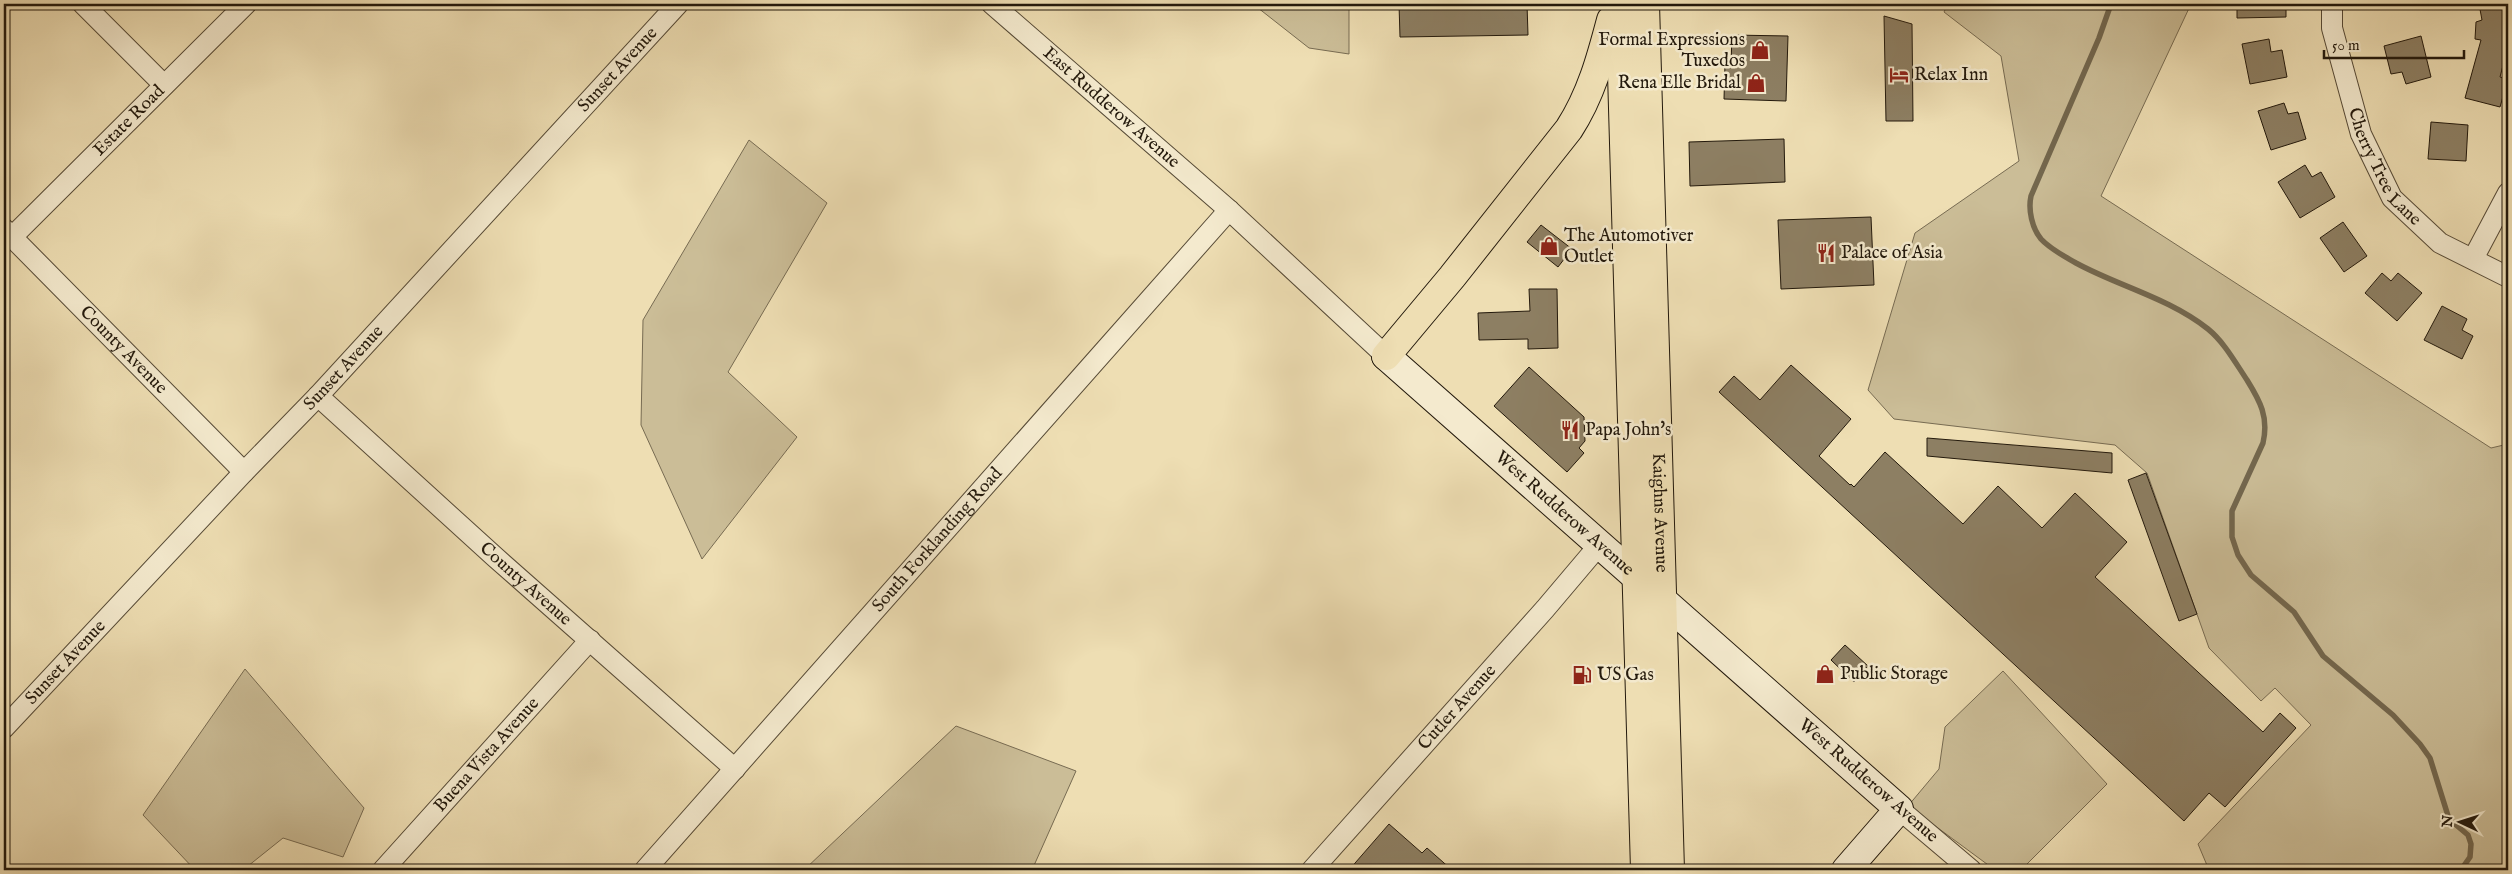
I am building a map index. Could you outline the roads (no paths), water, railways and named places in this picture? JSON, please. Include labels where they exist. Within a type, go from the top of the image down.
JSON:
[{"type":"highway","points":[[1386,356],[1452,277],[1574,121],[1594,79],[1616,4]]},
{"type":"highway","name":"Kaighns Avenue","points":[[1620,4],[1645,870]]},
{"type":"highway","name":"Kaighns Avenue","points":[[1645,4],[1670,870]]},
{"type":"street","points":[[83,4],[164,85]]},
{"type":"street","name":"Estate Road","points":[[8,233],[164,85],[246,4]]},
{"type":"street","name":"Sunset Avenue","points":[[4,728],[244,472],[318,396],[678,4]]},
{"type":"street","name":"East Rudderow Avenue","points":[[992,4],[1230,210]]},
{"type":"street","name":"Cherry Tree Lane","points":[[2332,4],[2332,28],[2361,134],[2392,198],[2440,243],[2508,277]]},
{"type":"street","points":[[2473,260],[2508,193]]},
{"type":"street","name":"West Rudderow Avenue","points":[[1230,210],[1386,356],[1637,575],[1899,809],[1971,870]]},
{"type":"street","name":"South Forklanding Road","points":[[645,870],[1230,210]]},
{"type":"street","name":"County Avenue","points":[[8,233],[244,472]]},
{"type":"street","name":"County Avenue","points":[[318,396],[495,557],[735,769]]},
{"type":"street","name":"Cutler Avenue","points":[[1312,870],[1545,609],[1600,544]]},
{"type":"street","name":"Buena Vista Avenue","points":[[383,870],[590,640]]},
{"type":"street","points":[[1846,870],[1899,809]]},
{"type":"waterway","points":[[2111,4],[2099,38],[2031,196],[2030,213],[2035,230],[2049,246],[2076,263],[2193,318],[2214,334],[2234,359],[2259,402],[2265,425],[2263,443],[2232,511],[2232,537],[2238,555],[2251,575],[2294,612],[2323,656],[2393,715],[2420,744],[2430,758],[2449,819],[2468,835],[2471,844],[2470,857],[2461,870]]},
{"type":"place","name":"Formal Expressions Tuxedos","points":[[1760,50]]},
{"type":"place","name":"Relax Inn","points":[[1899,75]]},
{"type":"place","name":"Rena Elle Bridal","points":[[1756,83]]},
{"type":"place","name":"The Automotiver Outlet","points":[[1549,246]]},
{"type":"place","name":"Palace of Asia","points":[[1826,253]]},
{"type":"place","name":"Papa John's","points":[[1570,430]]},
{"type":"place","name":"Public Storage","points":[[1825,674]]},
{"type":"place","name":"US Gas","points":[[1582,675]]}]
